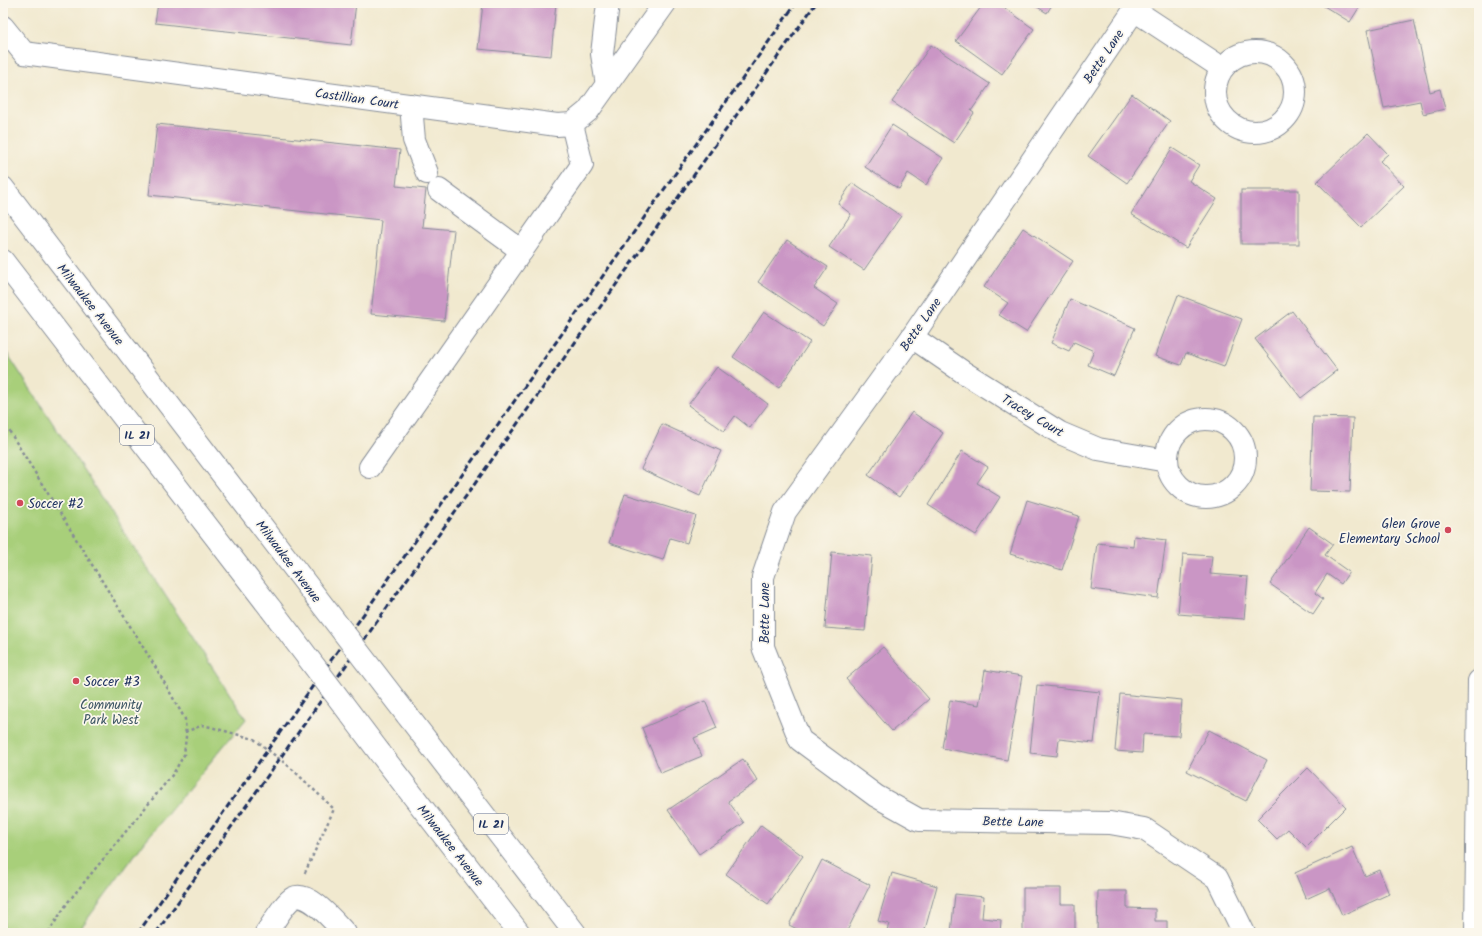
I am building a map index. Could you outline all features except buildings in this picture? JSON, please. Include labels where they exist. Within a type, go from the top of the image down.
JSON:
[{"type":"street","points":[[607,85],[602,54],[608,3]]},
{"type":"street","points":[[370,467],[582,166],[572,124],[588,112],[665,3]]},
{"type":"street","points":[[1136,6],[1222,68]]},
{"type":"street","name":"Bette Lane","points":[[1136,6],[912,337],[785,512],[763,577],[763,647],[800,740],[876,796],[919,820],[1110,823],[1144,829],[1217,878],[1244,933]]},
{"type":"street","name":"Castillian Court","points":[[3,27],[24,53],[557,125],[572,124]]},
{"type":"street","points":[[411,106],[414,140],[433,181],[522,250]]},
{"type":"street","name":"Milwaukee Avenue","points":[[3,188],[575,933]]},
{"type":"street","name":"Milwaukee Avenue","points":[[3,261],[519,933]]},
{"type":"street","name":"Tracey Court","points":[[912,337],[963,372],[1060,433],[1098,449],[1166,461]]},
{"type":"street","points":[[1476,933],[1479,681]]},
{"type":"street","points":[[266,933],[293,898],[301,897],[309,899],[321,908],[345,933]]},
{"type":"path","points":[[3,421],[156,668],[185,719],[184,755],[173,774],[68,902],[48,933]]},
{"type":"path","points":[[185,732],[203,724],[254,739],[291,768],[334,809],[293,898]]},
{"type":"green space","name":"Community Park West","points":[[3,347],[246,719],[146,840],[77,933],[3,933]]},
{"type":"railway","points":[[138,933],[796,3]]},
{"type":"railway","points":[[156,933],[816,3]]},
{"type":"place","name":"Soccer #2","points":[[20,503]]},
{"type":"place","name":"Glen Grove Elementary School","points":[[1448,530]]},
{"type":"place","name":"Soccer #3","points":[[76,681]]}]
